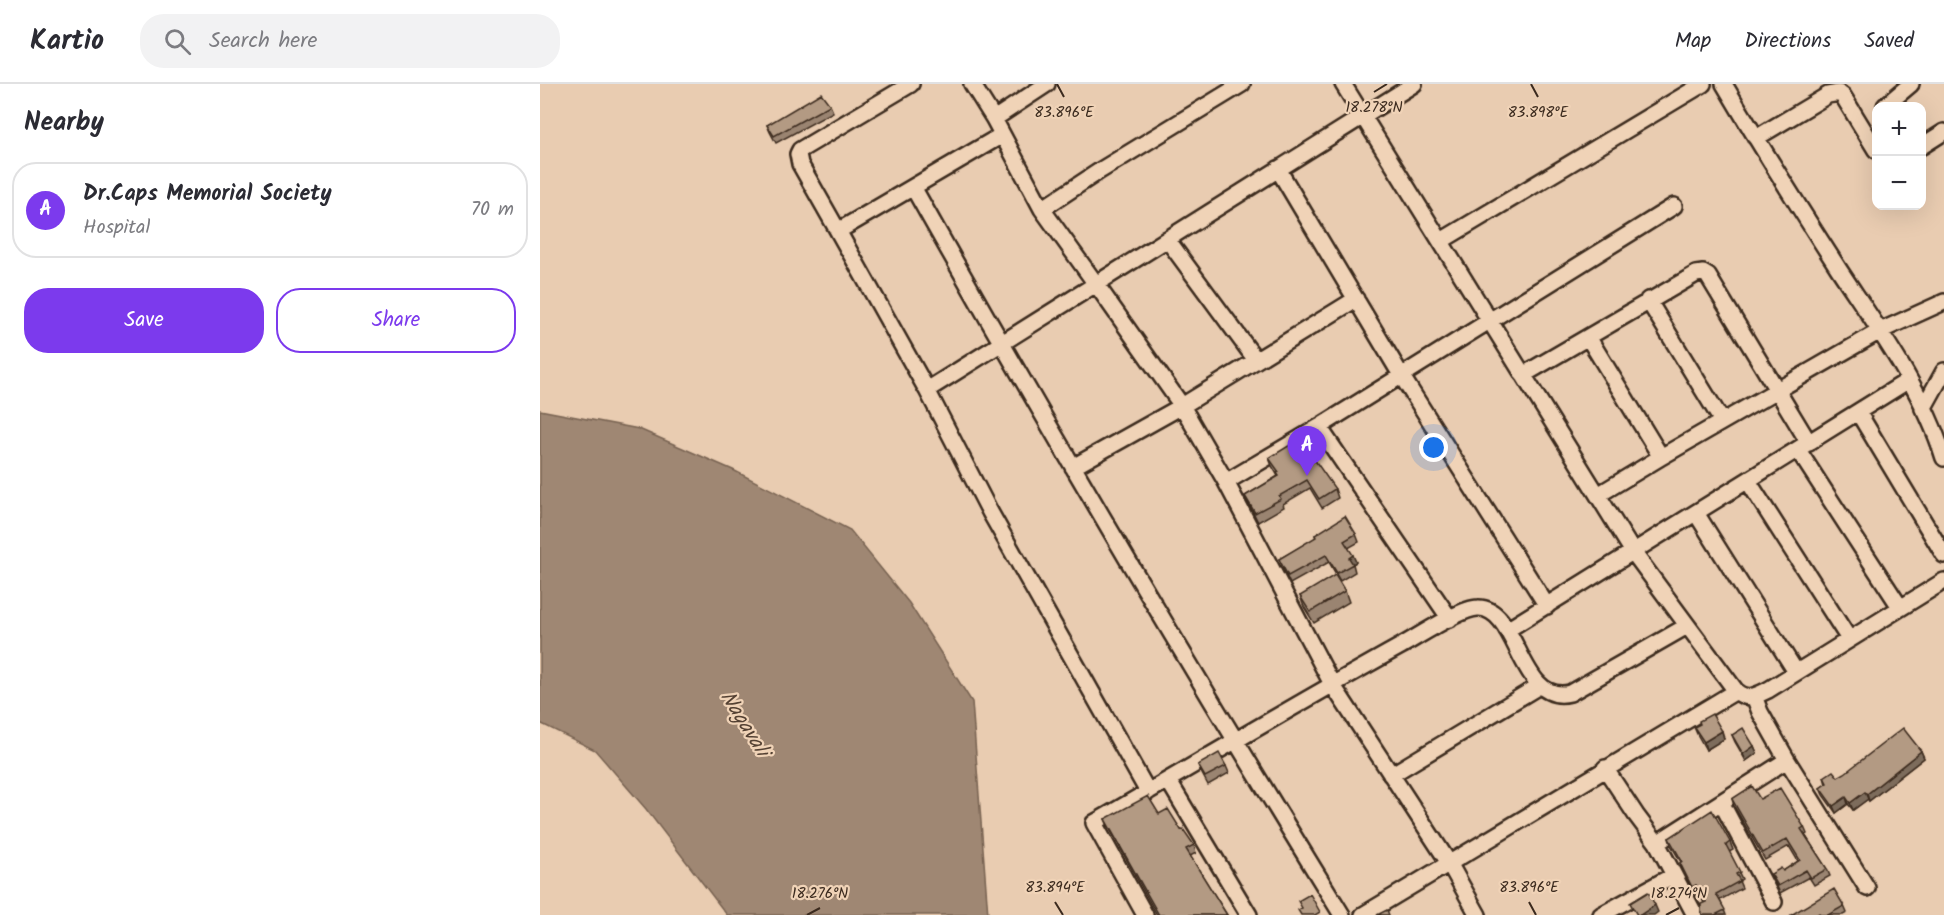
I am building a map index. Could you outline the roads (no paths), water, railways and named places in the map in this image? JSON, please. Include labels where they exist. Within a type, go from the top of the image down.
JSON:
[{"type":"street","points":[[911,84],[801,150],[798,154],[800,164],[927,390],[990,512],[1148,792]]},
{"type":"street","points":[[972,84],[994,118],[1042,209],[1182,406],[1226,482],[1332,684],[1449,863],[1478,915]]},
{"type":"street","points":[[994,118],[1047,84]]},
{"type":"street","points":[[1042,209],[1101,170],[1242,84]]},
{"type":"street","points":[[1343,84],[1633,552],[1736,692],[1742,696],[1754,696],[1944,581]]},
{"type":"street","points":[[927,390],[1414,84]]},
{"type":"street","points":[[1441,241],[1703,84]]},
{"type":"street","points":[[1724,84],[1910,380],[1923,409],[1940,431],[1944,458]]},
{"type":"street","points":[[1890,102],[1911,84]]},
{"type":"street","points":[[1756,138],[1828,95],[1839,93],[1872,143]]},
{"type":"street","points":[[1926,143],[1944,132]]},
{"type":"street","points":[[838,231],[1002,135]]},
{"type":"street","points":[[1278,169],[1401,375],[1547,606]]},
{"type":"street","points":[[914,187],[1001,344],[1073,467],[1235,741],[1342,915]]},
{"type":"street","points":[[1226,482],[1319,427],[1489,319],[1674,206]]},
{"type":"street","points":[[1167,239],[1256,360]]},
{"type":"street","points":[[1524,375],[1648,300],[1696,274],[1703,273],[1708,276],[1777,390],[1804,446],[1900,607]]},
{"type":"street","points":[[1073,467],[1182,406],[1356,299]]},
{"type":"street","points":[[1648,300],[1722,421]]},
{"type":"street","points":[[1598,495],[1880,331],[1944,302]]},
{"type":"street","points":[[1588,337],[1661,457]]},
{"type":"street","points":[[1923,409],[1944,371]]},
{"type":"street","points":[[1507,630],[1910,380]]},
{"type":"street","points":[[1858,412],[1944,555]]},
{"type":"street","points":[[1319,427],[1449,619]]},
{"type":"street","points":[[1748,481],[1849,639]]},
{"type":"street","points":[[1696,513],[1796,672]]},
{"type":"street","points":[[1145,915],[1094,824],[1332,684],[1449,619],[1470,609],[1489,610],[1497,616],[1507,630],[1539,686],[1552,694],[1562,695],[1570,693],[1687,626]]},
{"type":"street","points":[[1391,775],[1539,686]]},
{"type":"street","points":[[1363,915],[1605,768],[1736,692]]},
{"type":"street","points":[[1754,696],[1760,712],[1787,760],[1867,888]]},
{"type":"street","points":[[1657,843],[1787,760]]},
{"type":"street","points":[[1605,768],[1657,843],[1695,915]]},
{"type":"street","points":[[1168,780],[1249,915]]},
{"type":"street","points":[[1721,802],[1774,902]]},
{"type":"street","points":[[1601,915],[1674,875]]},
{"type":"water","name":"Nagavali","points":[[540,410],[639,429],[733,470],[850,530],[909,603],[972,702],[988,915],[727,915],[646,809],[595,750],[540,723]]},
{"type":"place","name":"Dr.Caps Memorial Society","points":[[1307,476]]}]
